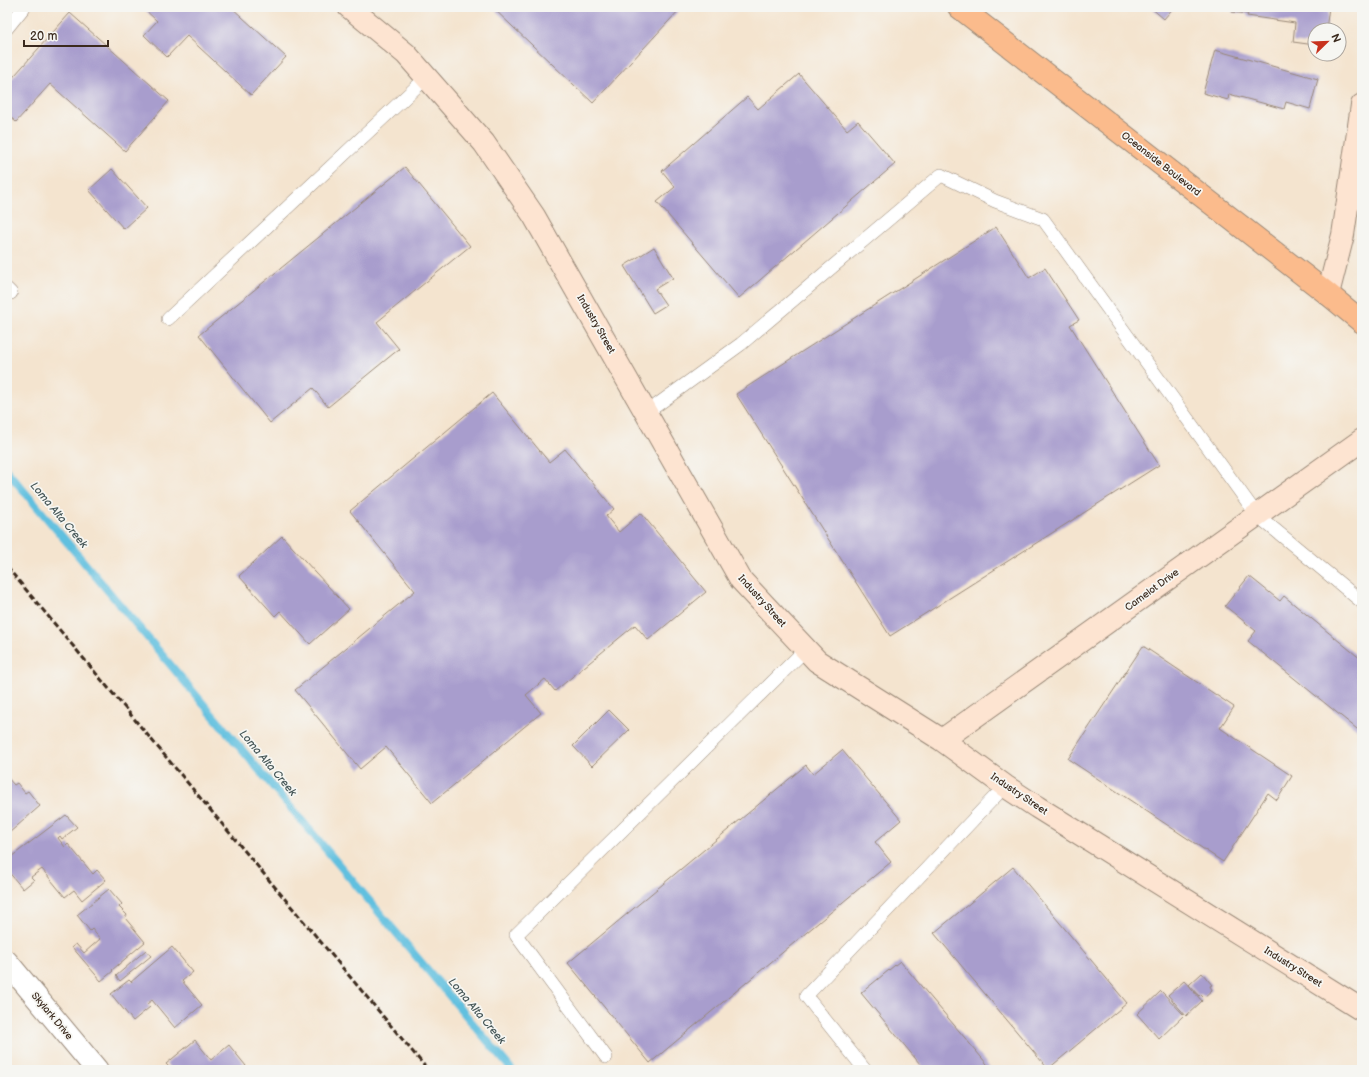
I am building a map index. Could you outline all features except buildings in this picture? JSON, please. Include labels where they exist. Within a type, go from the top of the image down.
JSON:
[{"type":"main road","name":"Oceanside Boulevard","points":[[958,7],[1362,322]]},
{"type":"street","name":"Industry Street","points":[[349,7],[406,54],[484,143],[534,216],[741,580],[818,661],[942,740],[1005,786],[1362,1010]]},
{"type":"street","points":[[1328,294],[1343,235],[1362,105]]},
{"type":"street","name":"Camelot Drive","points":[[942,740],[1362,440]]},
{"type":"street","name":"Skylark Drive","points":[[7,962],[97,1070]]},
{"type":"lane","points":[[7,28],[24,7]]},
{"type":"lane","points":[[168,319],[427,77]]},
{"type":"lane","points":[[646,413],[742,344],[941,175],[995,201],[1043,219],[1256,516],[1362,602]]},
{"type":"lane","points":[[606,1057],[516,935],[806,649]]},
{"type":"lane","points":[[865,1070],[806,996],[1005,786]]},
{"type":"waterway","name":"Loma Alta Creek","points":[[7,471],[512,1070]]},
{"type":"railway","points":[[7,567],[428,1070]]}]
